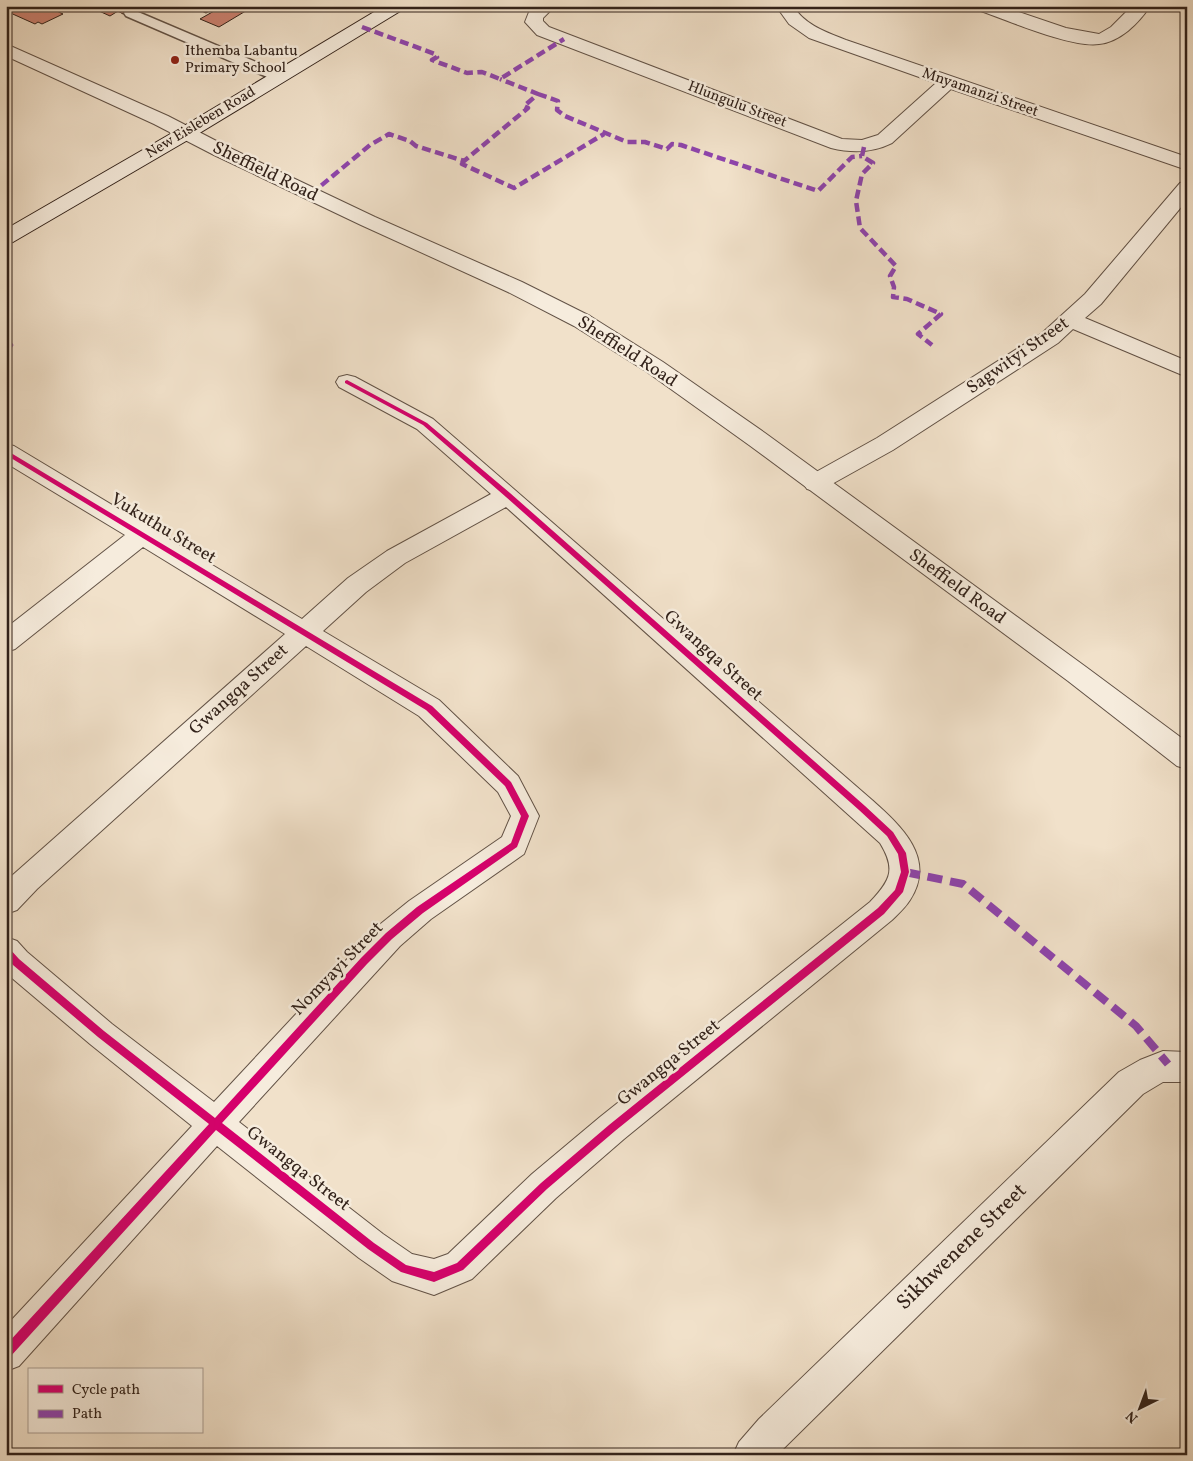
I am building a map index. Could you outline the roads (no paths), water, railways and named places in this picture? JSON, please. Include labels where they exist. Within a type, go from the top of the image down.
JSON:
[{"type":"street","name":"New Eisleben Road","points":[[6,238],[186,133],[396,6]]},
{"type":"street","name":"Hlungulu Street","points":[[547,6],[534,16],[534,22],[543,31],[829,140],[851,146],[864,147],[885,139],[948,82]]},
{"type":"street","name":"Mnyamanzi Street","points":[[784,6],[791,18],[808,31],[948,82],[1187,164]]},
{"type":"street","points":[[984,6],[1080,38],[1100,39],[1114,33],[1142,6]]},
{"type":"street","name":"Sheffield Road","points":[[6,49],[368,221],[516,287],[582,321],[655,367],[757,439],[1077,674],[1187,758]]},
{"type":"street","name":"Sagwityi Street","points":[[815,483],[885,444],[1026,356],[1050,338],[1093,299],[1187,187]]},
{"type":"street","points":[[1071,320],[1187,370]]},
{"type":"street","points":[[347,382],[425,424],[508,494]]},
{"type":"street","name":"Vukuthu Street","points":[[6,452],[305,632]]},
{"type":"street","name":"Gwangqa Street","points":[[6,901],[27,880],[357,585],[396,557],[508,494],[890,834],[902,853],[905,872],[899,892],[882,911],[687,1066],[566,1167],[518,1209],[460,1266],[434,1277],[404,1269],[377,1250],[101,1034],[6,951]]},
{"type":"street","points":[[6,642],[144,534]]},
{"type":"street","name":"Nomyayi Street","points":[[6,1353],[388,936],[420,910],[514,845],[525,816],[508,784],[429,708],[305,632]]},
{"type":"street","name":"Sikhwenene Street","points":[[752,1455],[772,1432],[1132,1083],[1168,1064],[1187,1067]]},
{"type":"lane","points":[[131,13],[279,77]]},
{"type":"place","name":"Ithemba Labantu Primary School","points":[[175,60]]}]
